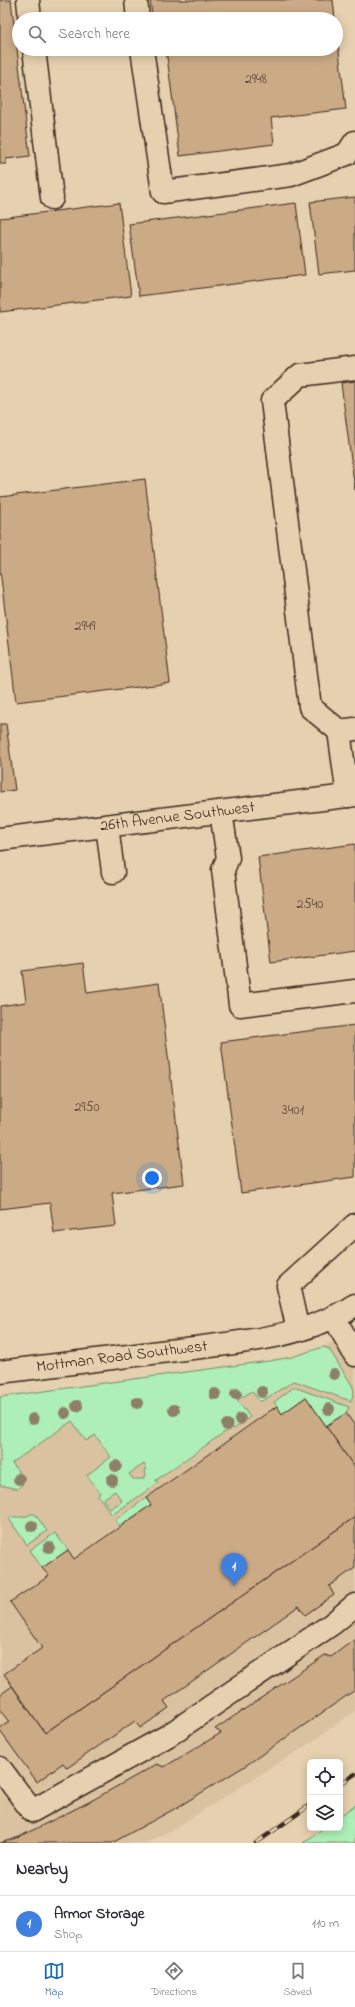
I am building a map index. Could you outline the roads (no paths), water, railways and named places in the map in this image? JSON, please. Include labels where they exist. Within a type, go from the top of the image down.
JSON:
[{"type":"street","points":[[28,0],[29,12]]},
{"type":"street","points":[[136,0],[137,12]]},
{"type":"street","points":[[35,56],[52,198]]},
{"type":"street","points":[[143,56],[163,192],[291,175],[346,154],[355,142]]},
{"type":"street","points":[[352,795],[347,730],[310,707],[272,401],[300,375],[355,368]]},
{"type":"street","name":"26th Avenue Southwest","points":[[0,839],[352,795]]},
{"type":"street","points":[[221,812],[228,858],[223,870],[240,1005],[355,991]]},
{"type":"street","points":[[107,826],[112,872]]},
{"type":"street","points":[[298,1330],[288,1286],[355,1225]]},
{"type":"street","name":"Mottman Road Southwest","points":[[0,1372],[245,1341],[298,1330],[334,1317],[355,1305]]},
{"type":"street","points":[[334,1317],[355,1355]]},
{"type":"street","points":[[0,1768],[32,1811],[169,1736],[332,1624],[355,1605]]},
{"type":"railway","points":[[343,1782],[355,1774]]},
{"type":"railway","points":[[256,1843],[307,1807]]},
{"type":"place","name":"Armor Storage","points":[[234,1586]]}]
